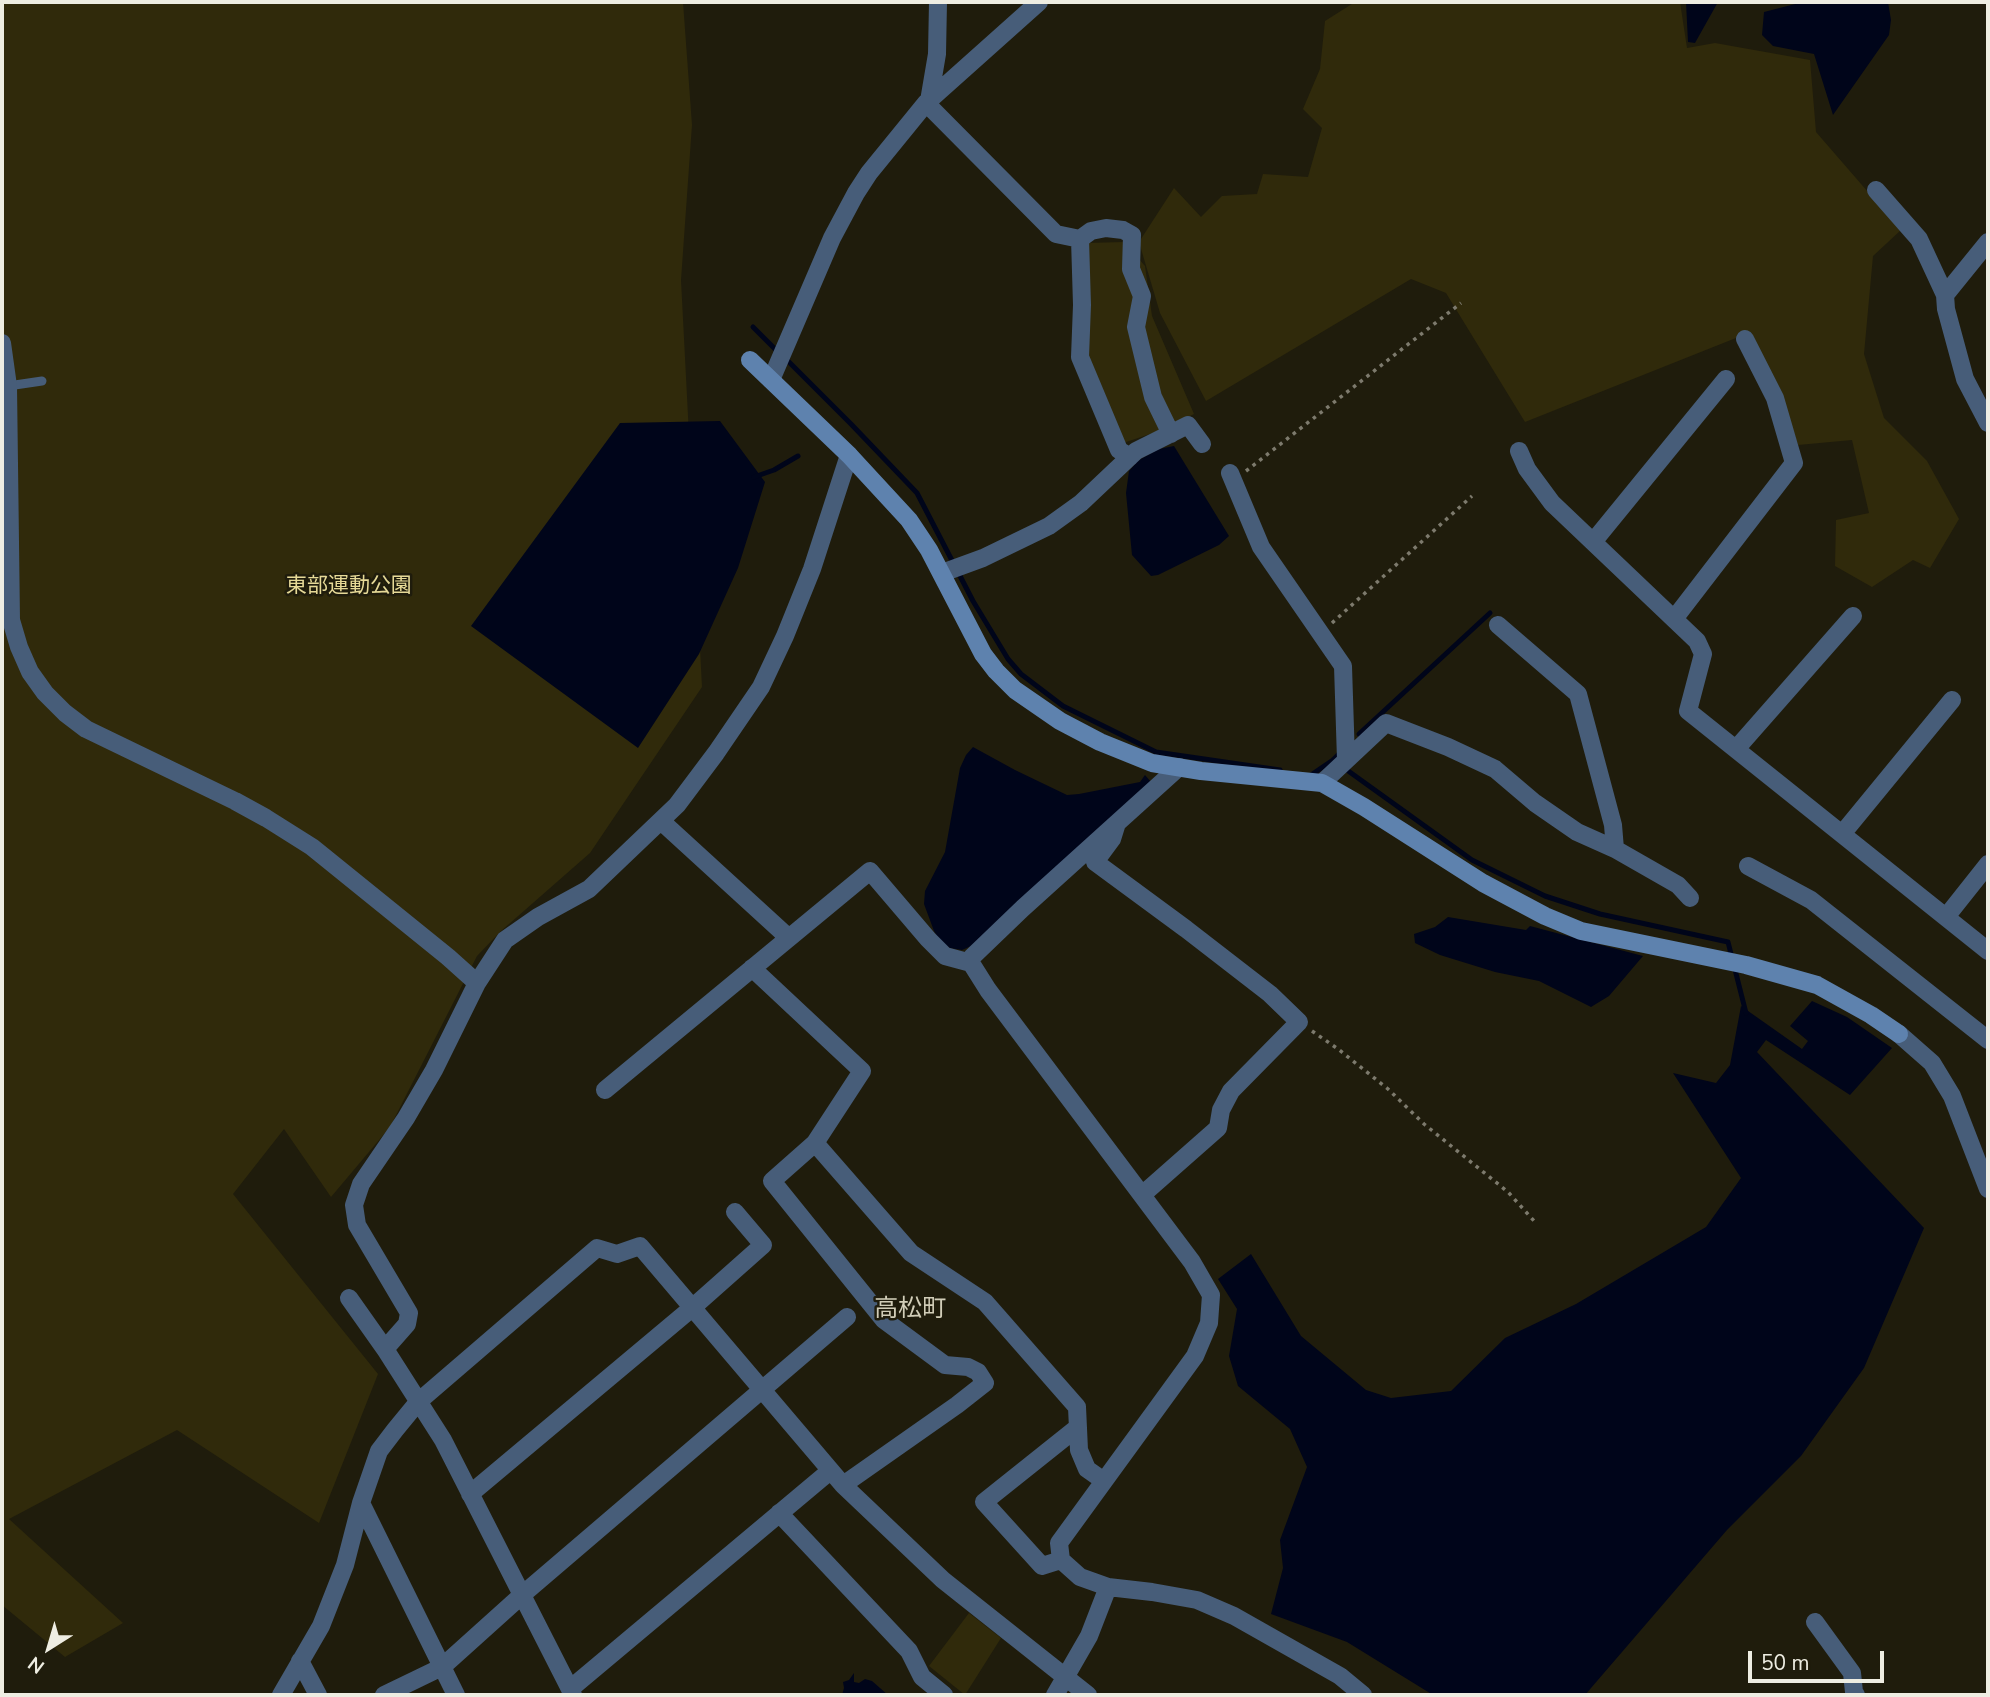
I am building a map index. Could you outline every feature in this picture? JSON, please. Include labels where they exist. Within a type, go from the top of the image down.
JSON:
[{"type":"street","points":[[928,102],[937,54],[938,2]]},
{"type":"street","points":[[771,380],[832,238],[869,173],[928,102],[1039,2]]},
{"type":"street","points":[[928,102],[1056,234],[1080,239],[1091,231],[1107,228],[1132,234],[1131,269],[1142,296],[1136,327],[1153,397],[1171,434]]},
{"type":"street","points":[[1876,190],[1919,239],[1945,295],[1946,309],[1965,379],[1986,410]]},
{"type":"street","points":[[1080,239],[1080,357],[1119,450],[1130,457]]},
{"type":"street","points":[[1945,295],[1988,242]]},
{"type":"street","points":[[1674,619],[1794,463],[1776,398],[1745,339]]},
{"type":"street","points":[[2,343],[8,386],[12,620],[19,647],[30,671],[45,692],[65,713],[86,729],[235,801],[312,848],[428,940],[477,983]]},
{"type":"street","points":[[750,360],[849,455],[909,520],[942,573],[983,654],[1015,690],[1060,721],[1100,742],[1152,763],[1201,771],[1322,783],[1483,883],[1545,916],[1581,931],[1746,965],[1817,985],[1871,1015],[1899,1034],[1932,1063],[1952,1096],[1987,1182]]},
{"type":"street","points":[[1593,542],[1726,379]]},
{"type":"street","points":[[942,573],[983,558],[1049,526],[1081,503],[1136,451],[1188,425],[1202,444]]},
{"type":"street","points":[[1519,450],[1527,469],[1552,503],[1696,640],[1703,654],[1688,711],[1988,951]]},
{"type":"street","points":[[385,1349],[407,1324],[409,1312],[357,1225],[354,1205],[361,1184],[406,1118],[434,1070],[477,983],[505,940],[538,917],[589,889],[661,821],[677,805],[761,687],[812,569],[849,455]]},
{"type":"street","points":[[1232,477],[1261,547],[1343,666],[1346,760]]},
{"type":"street","points":[[1737,750],[1853,616]]},
{"type":"street","points":[[1498,625],[1578,694],[1614,825],[1615,849]]},
{"type":"street","points":[[1842,834],[1952,700]]},
{"type":"street","points":[[1322,783],[1386,723],[1495,769],[1545,811],[1577,832],[1615,849],[1678,885],[1690,898]]},
{"type":"street","points":[[1179,767],[972,957],[971,963],[988,990],[1192,1262],[1210,1295],[1209,1323],[1195,1356],[1059,1544],[1061,1560],[1080,1577],[1108,1587],[1197,1600],[1234,1616],[1340,1676],[1363,1695]]},
{"type":"street","points":[[661,821],[789,938]]},
{"type":"street","points":[[1117,823],[1112,839],[1095,862],[1270,994],[1299,1022],[1231,1091],[1221,1110],[1218,1128],[1142,1195]]},
{"type":"street","points":[[1946,917],[1988,864]]},
{"type":"street","points":[[1748,866],[1811,900],[1988,1040]]},
{"type":"street","points":[[605,1090],[870,871],[944,956],[971,963]]},
{"type":"street","points":[[752,968],[862,1071],[815,1143],[772,1181],[884,1320],[945,1365],[968,1367],[978,1372],[985,1383],[843,1485]]},
{"type":"street","points":[[815,1143],[911,1253],[985,1302],[1077,1407],[1079,1450],[1087,1469],[1104,1481]]},
{"type":"street","points":[[470,1494],[763,1245],[735,1212]]},
{"type":"street","points":[[281,1695],[321,1626],[345,1565],[361,1503],[379,1451],[418,1402],[597,1248],[617,1254],[640,1246],[843,1485],[943,1580],[1088,1695]]},
{"type":"street","points":[[349,1298],[443,1440],[571,1692],[830,1471]]},
{"type":"street","points":[[395,1692],[442,1667],[522,1595],[847,1317]]},
{"type":"street","points":[[1061,1560],[1042,1566],[984,1502],[1078,1427]]},
{"type":"street","points":[[361,1503],[456,1695]]},
{"type":"street","points":[[779,1513],[909,1651],[922,1677],[944,1695]]},
{"type":"street","points":[[1055,1695],[1089,1636],[1108,1587]]},
{"type":"street","points":[[1815,1622],[1852,1673],[1856,1695]]},
{"type":"street","points":[[300,1661],[318,1695]]},
{"type":"lane","points":[[8,386],[42,381]]},
{"type":"path","points":[[1232,477],[1461,303]]},
{"type":"path","points":[[1320,634],[1472,496]]},
{"type":"path","points":[[1299,1022],[1388,1089],[1424,1124],[1508,1192],[1535,1222]]},
{"type":"green space","name":"東部運動公園","points":[[2,2],[683,2],[692,125],[681,280],[702,687],[590,853],[501,931],[477,956],[390,1127],[331,1197],[284,1129],[233,1194],[378,1374],[319,1523],[177,1430],[9,1519],[123,1623],[65,1657],[2,1605]]},
{"type":"green space","points":[[1355,2],[1680,2],[1687,48],[1715,43],[1810,60],[1816,132],[1901,230],[1873,256],[1864,354],[1884,418],[1927,461],[1959,519],[1930,568],[1913,560],[1872,587],[1835,566],[1836,520],[1869,513],[1852,440],[1798,445],[1784,402],[1751,332],[1525,422],[1446,293],[1411,279],[1206,401],[1160,313],[1139,242],[1174,188],[1201,217],[1222,196],[1257,194],[1263,174],[1308,177],[1322,128],[1303,109],[1320,69],[1325,21]]},
{"type":"green space","points":[[1124,242],[1145,266],[1152,316],[1194,414],[1159,431],[1120,444],[1086,359],[1086,243]]},
{"type":"green space","points":[[969,1613],[1001,1638],[965,1695],[929,1666]]},
{"type":"water","points":[[1686,2],[1718,2],[1695,43],[1688,42]]},
{"type":"water","points":[[1803,2],[1888,2],[1891,20],[1889,35],[1833,115],[1814,54],[1773,46],[1762,35],[1764,12]]},
{"type":"water","points":[[720,421],[765,482],[738,568],[699,654],[638,748],[471,626],[620,423]]},
{"type":"water","points":[[1174,446],[1229,536],[1219,545],[1151,576],[1132,555],[1126,493],[1129,471],[1139,460],[1159,449]]},
{"type":"water","points":[[973,747],[1067,795],[1140,782],[1145,775],[1151,782],[971,946],[962,950],[950,948],[941,942],[924,904],[925,891],[945,852],[960,768]]},
{"type":"water","points":[[1448,917],[1526,930],[1530,926],[1643,956],[1609,996],[1591,1007],[1539,981],[1495,972],[1440,955],[1415,943],[1414,934],[1435,927]]},
{"type":"water","points":[[1812,1001],[1847,1017],[1892,1048],[1850,1095],[1766,1040],[1757,1052],[1924,1228],[1864,1368],[1801,1456],[1727,1530],[1585,1695],[1433,1695],[1347,1642],[1271,1614],[1283,1568],[1280,1540],[1307,1467],[1290,1429],[1238,1386],[1229,1356],[1237,1309],[1218,1279],[1251,1254],[1301,1336],[1366,1390],[1391,1398],[1451,1391],[1505,1338],[1576,1304],[1706,1227],[1741,1178],[1673,1073],[1716,1083],[1730,1065],[1741,1006],[1802,1049],[1808,1041],[1790,1026]]},
{"type":"water","points":[[854,1673],[854,1682],[859,1683],[865,1679],[872,1681],[888,1695],[842,1695],[843,1682],[849,1680]]},
{"type":"waterway","points":[[753,327],[778,352]]},
{"type":"waterway","points":[[785,358],[917,493],[973,601],[1008,659],[1021,674],[1063,706],[1156,752],[1280,770]]},
{"type":"waterway","points":[[754,477],[774,470],[798,456]]},
{"type":"waterway","points":[[1359,734],[1490,613]]},
{"type":"waterway","points":[[1311,775],[1339,754]]},
{"type":"waterway","points":[[1333,760],[1472,860],[1545,896],[1600,914],[1728,942],[1746,1013]]},
{"type":"district","name":"高松町","points":[[910,1310]]}]
